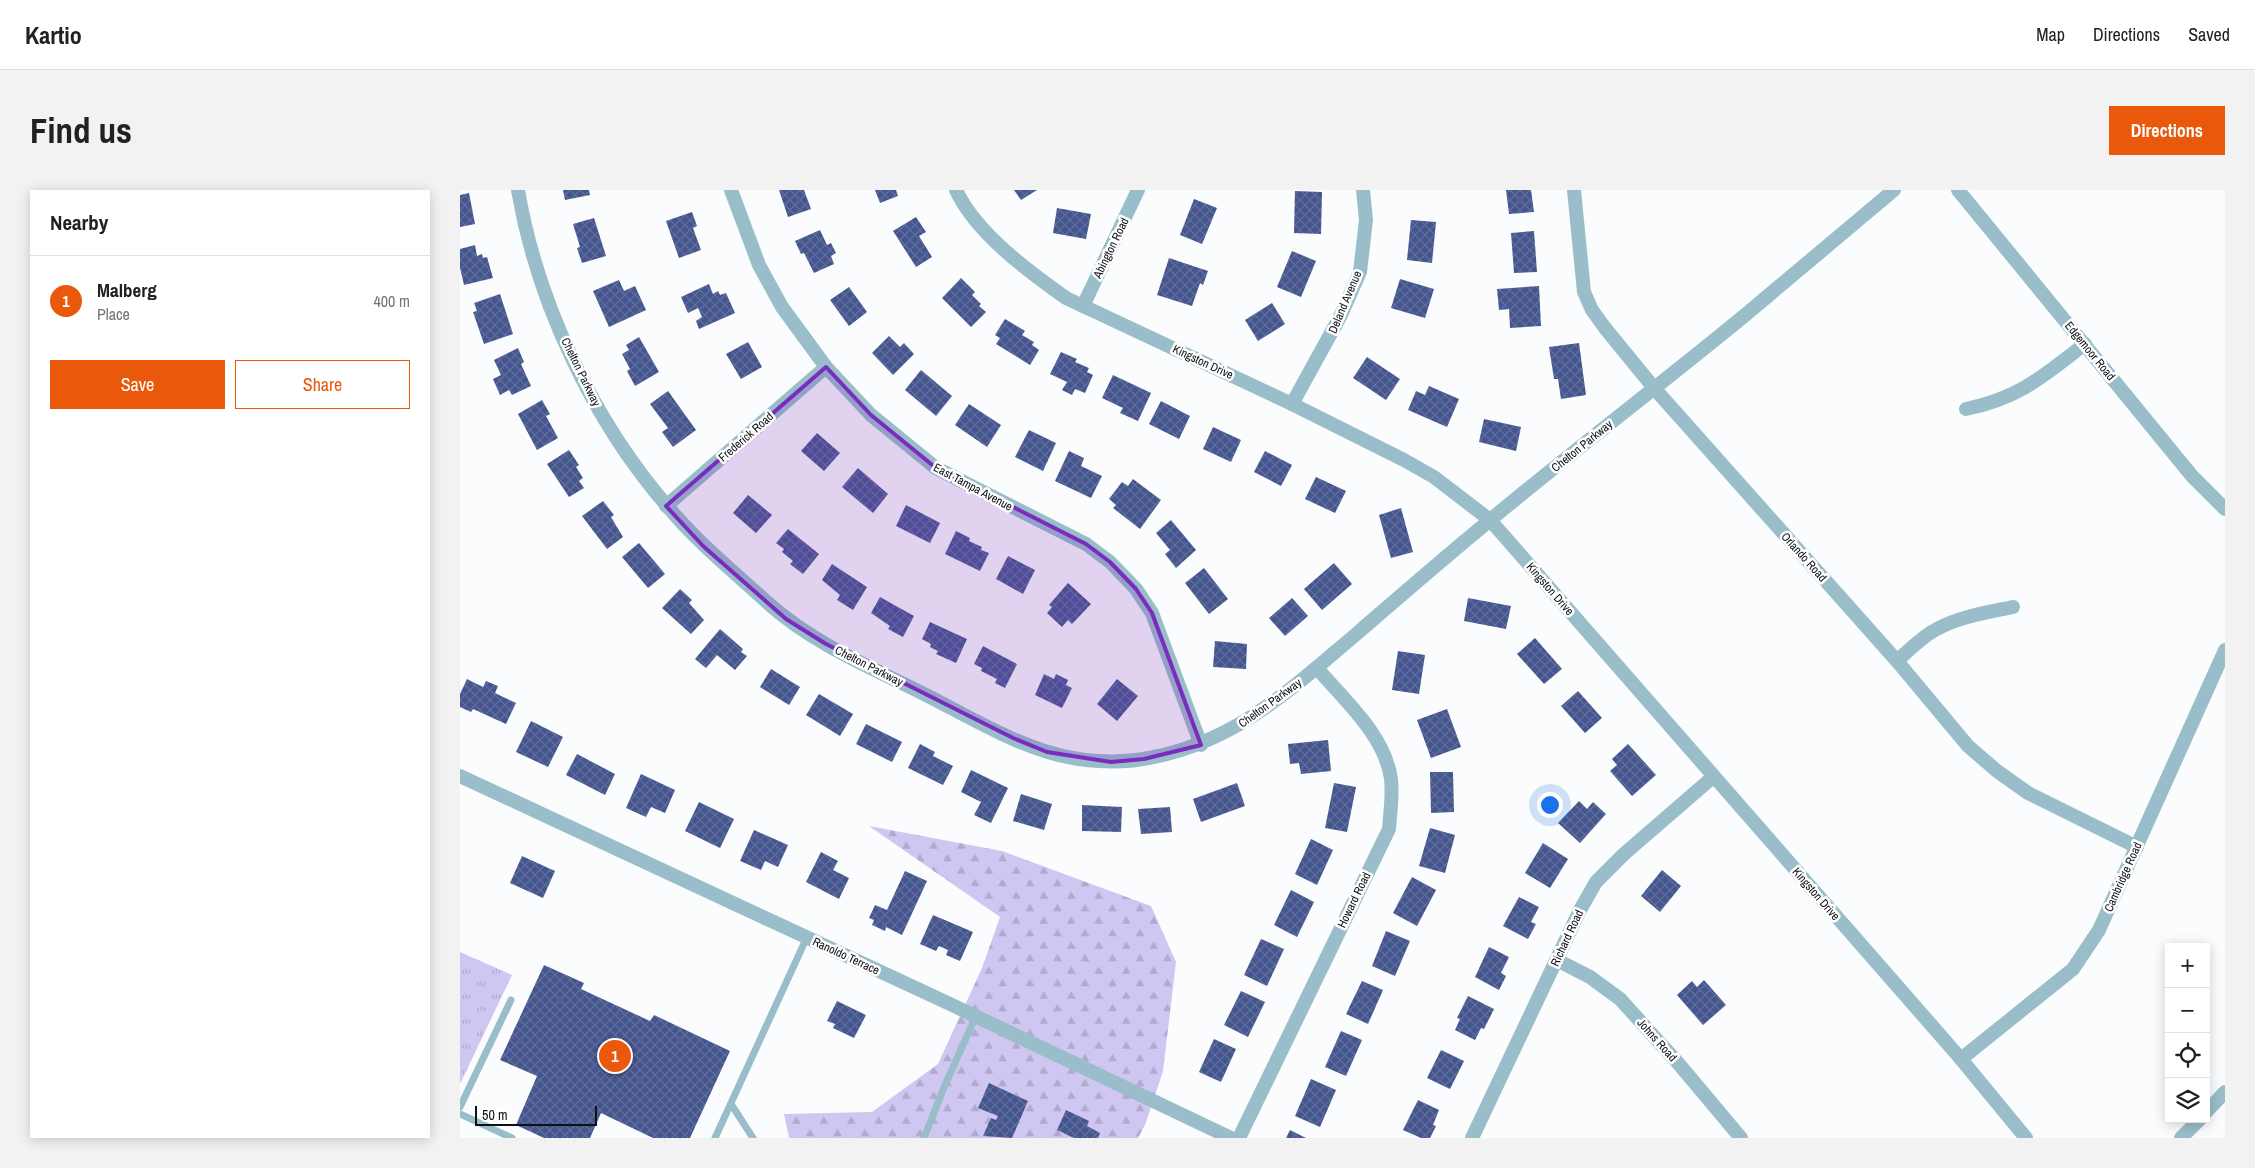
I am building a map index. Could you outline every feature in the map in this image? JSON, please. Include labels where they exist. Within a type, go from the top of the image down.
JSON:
[{"type":"street","name":"Chelton Parkway","points":[[518,190],[543,289],[580,372],[614,434],[666,506],[703,546],[786,619],[826,644],[1005,734],[1047,752],[1111,762],[1144,759],[1201,745],[1257,715],[1317,668],[1490,520],[1654,388],[1894,190]]},
{"type":"street","name":"East Tampa Avenue","points":[[731,190],[759,265],[801,336],[826,367],[871,415],[936,468],[1086,544],[1117,569],[1136,589],[1152,613],[1201,745]]},
{"type":"street","name":"Kingston Drive","points":[[956,190],[979,223],[1004,250],[1035,276],[1066,298],[1292,404],[1434,477],[1490,520],[1961,1059],[2026,1138]]},
{"type":"street","name":"Abington Road","points":[[1083,306],[1138,190]]},
{"type":"street","name":"Deland Avenue","points":[[1292,404],[1341,316],[1360,272],[1366,220],[1363,190]]},
{"type":"street","name":"Orlando Road","points":[[1574,190],[1584,292],[1592,310],[1604,328],[1654,388],[1896,661],[1968,746],[1997,771],[2028,793],[2138,847]]},
{"type":"street","name":"Edgemoor Road","points":[[1958,190],[2192,476],[2225,509]]},
{"type":"street","points":[[1966,409],[2008,397],[2028,387],[2085,344]]},
{"type":"street","name":"Frederick Road","points":[[666,506],[826,367]]},
{"type":"street","points":[[1896,661],[1930,633],[1962,618],[2013,607]]},
{"type":"street","name":"Cambridge Road","points":[[1961,1059],[2074,969],[2100,930],[2225,650]]},
{"type":"street","name":"Howard Road","points":[[1239,1138],[1389,829],[1392,795],[1390,778],[1380,746],[1372,733],[1317,668]]},
{"type":"street","name":"Ranoldo Terrace","points":[[460,776],[976,1016],[1232,1138]]},
{"type":"street","name":"Richard Road","points":[[1472,1138],[1580,910],[1596,882],[1624,854],[1713,777]]},
{"type":"street","name":"Johns Road","points":[[1557,960],[1590,977],[1620,999],[1678,1063],[1741,1138]]},
{"type":"street","points":[[2210,1108],[2225,1092]]},
{"type":"street","points":[[2181,1138],[2196,1123]]},
{"type":"lane","points":[[715,1138],[807,937]]},
{"type":"lane","points":[[460,1107],[511,1000]]},
{"type":"lane","points":[[924,1138],[976,1016]]},
{"type":"lane","points":[[730,1104],[753,1138]]},
{"type":"lane","points":[[460,1114],[512,1138]]},
{"type":"highlighted area","points":[[826,367],[871,415],[936,468],[1086,544],[1110,562],[1136,589],[1152,613],[1201,745],[1144,759],[1111,762],[1047,752],[1013,738],[826,644],[786,619],[703,546],[666,506]]},
{"type":"green space","points":[[869,826],[1002,851],[1151,906],[1176,962],[1163,1071],[1145,1125],[1138,1138],[789,1138],[784,1114],[872,1112],[938,1064],[982,968],[1000,917]]},
{"type":"green space","points":[[460,952],[512,975],[460,1084]]},
{"type":"building","points":[[563,190],[589,190],[590,195],[565,200]]},
{"type":"building","points":[[779,190],[804,190],[811,209],[788,217]]},
{"type":"building","points":[[875,190],[896,190],[898,196],[880,203]]},
{"type":"building","points":[[1014,190],[1037,190],[1021,200]]},
{"type":"building","points":[[1506,190],[1531,190],[1534,212],[1509,214]]},
{"type":"building","points":[[1295,191],[1322,192],[1321,234],[1294,233]]},
{"type":"building","points":[[469,193],[475,224],[460,227],[460,195]]},
{"type":"building","points":[[1194,199],[1217,208],[1202,244],[1180,235]]},
{"type":"building","points":[[1057,208],[1091,214],[1086,239],[1053,233]]},
{"type":"building","points":[[692,212],[697,226],[693,228],[701,250],[679,258],[666,221]]},
{"type":"building","points":[[916,217],[926,232],[919,236],[932,257],[916,267],[893,231]]},
{"type":"building","points":[[594,218],[606,256],[582,263],[577,248],[580,247],[573,224]]},
{"type":"building","points":[[1411,220],[1436,222],[1432,263],[1407,260]]},
{"type":"building","points":[[820,230],[827,245],[831,243],[836,253],[831,256],[834,264],[814,273],[804,253],[801,254],[795,241]]},
{"type":"building","points":[[1534,231],[1537,272],[1514,273],[1511,233]]},
{"type":"building","points":[[475,245],[477,256],[482,254],[483,258],[487,257],[493,278],[464,285],[460,268],[460,249]]},
{"type":"building","points":[[1292,251],[1316,261],[1301,297],[1277,287]]},
{"type":"building","points":[[1169,258],[1208,271],[1203,285],[1200,283],[1192,306],[1157,295]]},
{"type":"building","points":[[961,278],[975,292],[972,295],[981,304],[979,306],[986,312],[971,327],[942,298]]},
{"type":"building","points":[[1400,279],[1434,289],[1425,318],[1391,308]]},
{"type":"building","points":[[619,280],[624,291],[635,286],[646,310],[609,327],[593,291]]},
{"type":"building","points":[[709,284],[713,294],[718,291],[720,295],[726,293],[735,313],[699,329],[696,321],[702,317],[698,308],[688,313],[681,297]]},
{"type":"building","points":[[1539,286],[1541,326],[1510,328],[1509,309],[1499,310],[1497,289]]},
{"type":"building","points":[[849,287],[867,312],[849,326],[830,300]]},
{"type":"building","points":[[500,294],[513,334],[484,344],[473,312],[477,311],[474,303]]},
{"type":"building","points":[[1272,303],[1285,324],[1258,341],[1245,320]]},
{"type":"building","points":[[1005,319],[1025,331],[1022,335],[1034,342],[1032,345],[1039,350],[1030,365],[996,344],[1000,338],[995,335]]},
{"type":"building","points":[[889,336],[900,347],[904,343],[914,354],[893,375],[872,353]]},
{"type":"building","points":[[639,337],[659,372],[635,386],[627,371],[630,369],[622,354],[629,350],[626,345]]},
{"type":"building","points":[[748,342],[762,367],[741,379],[726,354]]},
{"type":"building","points":[[1579,343],[1586,395],[1561,399],[1558,379],[1554,379],[1549,347]]},
{"type":"building","points":[[518,348],[524,362],[521,364],[531,386],[512,395],[509,390],[500,395],[493,379],[501,375],[494,360]]},
{"type":"building","points":[[1061,352],[1077,359],[1075,362],[1089,368],[1087,372],[1093,375],[1085,393],[1075,389],[1072,395],[1062,390],[1067,382],[1050,374]]},
{"type":"building","points":[[1367,357],[1400,379],[1386,400],[1353,378]]},
{"type":"building","points":[[921,370],[952,396],[936,416],[905,390]]},
{"type":"building","points":[[1113,375],[1151,393],[1138,421],[1120,413],[1123,408],[1102,398]]},
{"type":"building","points":[[1429,386],[1459,399],[1447,427],[1408,410],[1416,391],[1425,395]]},
{"type":"building","points":[[668,391],[696,430],[673,447],[662,432],[668,428],[650,404]]},
{"type":"building","points":[[542,400],[550,414],[546,416],[558,438],[537,450],[518,414]]},
{"type":"building","points":[[1161,401],[1190,416],[1179,439],[1149,424]]},
{"type":"building","points":[[969,404],[1001,425],[987,447],[955,425]]},
{"type":"building","points":[[1484,419],[1521,427],[1516,451],[1479,442]]},
{"type":"building","points":[[1213,427],[1241,440],[1231,462],[1203,449]]},
{"type":"building","points":[[1029,430],[1056,443],[1043,471],[1015,457]]},
{"type":"building","points":[[817,433],[840,453],[824,471],[801,451]]},
{"type":"building","points":[[569,450],[579,465],[576,467],[583,478],[579,481],[584,488],[569,497],[547,464]]},
{"type":"building","points":[[1069,451],[1084,458],[1081,466],[1102,476],[1091,498],[1055,481]]},
{"type":"building","points":[[1265,451],[1292,465],[1281,486],[1254,472]]},
{"type":"building","points":[[858,468],[888,494],[873,513],[842,487]]},
{"type":"building","points":[[1316,477],[1346,491],[1335,513],[1305,499]]},
{"type":"building","points":[[1133,479],[1161,500],[1140,529],[1113,508],[1116,505],[1109,499],[1122,482],[1128,486]]},
{"type":"building","points":[[748,495],[772,515],[756,533],[733,513]]},
{"type":"building","points":[[603,501],[614,515],[611,517],[623,537],[607,549],[582,516]]},
{"type":"building","points":[[906,505],[940,523],[930,543],[896,526]]},
{"type":"building","points":[[1401,508],[1413,552],[1391,558],[1379,515]]},
{"type":"building","points":[[1171,520],[1196,550],[1176,568],[1165,554],[1170,550],[1156,533]]},
{"type":"building","points":[[788,529],[819,554],[803,574],[790,564],[793,561],[782,552],[784,549],[776,543]]},
{"type":"building","points":[[956,531],[970,538],[969,541],[982,547],[981,550],[989,553],[980,571],[945,554]]},
{"type":"building","points":[[639,543],[665,574],[648,588],[622,557]]},
{"type":"building","points":[[1008,556],[1035,570],[1023,594],[996,579]]},
{"type":"building","points":[[1334,563],[1352,584],[1322,610],[1304,589]]},
{"type":"building","points":[[832,564],[867,587],[853,610],[837,600],[840,595],[822,580]]},
{"type":"building","points":[[1204,568],[1228,599],[1209,614],[1185,583]]},
{"type":"building","points":[[1068,583],[1091,604],[1072,624],[1068,620],[1062,627],[1047,613],[1052,607],[1049,605]]},
{"type":"building","points":[[680,589],[692,600],[689,603],[704,620],[691,634],[662,608]]},
{"type":"building","points":[[880,597],[914,616],[903,637],[888,629],[890,626],[871,613]]},
{"type":"building","points":[[1292,598],[1308,616],[1285,636],[1269,618]]},
{"type":"building","points":[[1468,598],[1511,606],[1506,629],[1464,621]]},
{"type":"building","points":[[930,622],[967,639],[956,663],[936,654],[938,651],[930,647],[931,644],[922,639]]},
{"type":"building","points":[[720,629],[743,649],[741,652],[747,656],[735,670],[717,655],[706,668],[695,659]]},
{"type":"building","points":[[1535,638],[1562,669],[1544,684],[1517,654]]},
{"type":"building","points":[[1215,641],[1247,644],[1246,669],[1213,667]]},
{"type":"building","points":[[983,646],[1017,664],[1005,688],[995,683],[997,679],[981,671],[982,668],[974,664]]},
{"type":"building","points":[[1398,651],[1425,655],[1419,694],[1392,690]]},
{"type":"building","points":[[771,669],[800,687],[789,705],[760,687]]},
{"type":"building","points":[[1044,674],[1054,679],[1056,674],[1068,680],[1066,685],[1072,688],[1062,708],[1035,695]]},
{"type":"building","points":[[467,679],[483,687],[486,681],[498,686],[495,693],[516,703],[506,724],[473,709],[471,712],[460,707],[460,694]]},
{"type":"building","points":[[1117,679],[1138,696],[1117,721],[1097,704]]},
{"type":"building","points":[[1578,691],[1602,718],[1585,733],[1561,706]]},
{"type":"building","points":[[819,694],[853,714],[840,736],[806,715]]},
{"type":"building","points":[[1447,709],[1461,747],[1431,758],[1417,720]]},
{"type":"building","points":[[531,721],[563,737],[548,767],[516,752]]},
{"type":"building","points":[[866,724],[902,742],[892,762],[856,744]]},
{"type":"building","points":[[1328,740],[1331,771],[1301,774],[1299,763],[1290,764],[1288,744]]},
{"type":"building","points":[[920,744],[935,752],[933,756],[953,766],[943,785],[908,768]]},
{"type":"building","points":[[1628,744],[1656,775],[1632,796],[1610,771],[1617,765],[1612,759]]},
{"type":"building","points":[[577,754],[615,774],[605,795],[566,775]]},
{"type":"building","points":[[971,770],[1008,788],[991,823],[974,815],[981,802],[961,792]]},
{"type":"building","points":[[1430,772],[1453,772],[1454,812],[1431,813]]},
{"type":"building","points":[[641,774],[675,790],[665,813],[651,807],[646,817],[626,808]]},
{"type":"building","points":[[1237,783],[1245,806],[1201,822],[1193,799]]},
{"type":"building","points":[[1334,783],[1356,787],[1347,832],[1325,828]]},
{"type":"building","points":[[1021,794],[1052,804],[1044,830],[1013,821]]},
{"type":"building","points":[[1579,801],[1587,809],[1593,802],[1606,814],[1580,843],[1558,823]]},
{"type":"building","points":[[699,802],[734,819],[720,848],[685,831]]},
{"type":"building","points":[[1082,805],[1122,807],[1121,832],[1082,831]]},
{"type":"building","points":[[1170,807],[1172,832],[1141,834],[1138,809]]},
{"type":"building","points":[[1430,828],[1455,835],[1445,873],[1419,866]]},
{"type":"building","points":[[754,830],[788,845],[778,867],[765,861],[761,870],[740,861]]},
{"type":"building","points":[[1311,839],[1333,850],[1317,885],[1295,874]]},
{"type":"building","points":[[1543,843],[1568,859],[1550,888],[1525,873]]},
{"type":"building","points":[[821,852],[838,861],[833,870],[849,878],[839,899],[806,882]]},
{"type":"building","points":[[522,856],[555,871],[543,898],[510,883]]},
{"type":"building","points":[[1662,870],[1681,886],[1660,912],[1641,896]]},
{"type":"building","points":[[905,871],[927,881],[902,935],[886,927],[885,931],[872,925],[874,920],[869,918],[875,905],[887,910]]},
{"type":"building","points":[[1412,877],[1436,890],[1417,926],[1393,913]]},
{"type":"building","points":[[1291,890],[1314,902],[1297,937],[1274,925]]},
{"type":"building","points":[[1519,897],[1539,907],[1531,922],[1536,924],[1528,939],[1503,926]]},
{"type":"building","points":[[933,915],[973,932],[960,961],[946,955],[948,950],[939,946],[936,951],[920,944]]},
{"type":"building","points":[[1386,931],[1410,941],[1395,976],[1372,966]]},
{"type":"building","points":[[1261,939],[1284,949],[1267,986],[1244,975]]},
{"type":"building","points":[[1489,947],[1509,957],[1501,973],[1506,976],[1499,990],[1475,977]]},
{"type":"building","points":[[544,965],[584,983],[581,989],[650,1021],[654,1015],[730,1051],[690,1138],[653,1138],[601,1113],[590,1138],[544,1138],[516,1125],[537,1076],[500,1060]]},
{"type":"building","points":[[1704,980],[1726,1005],[1703,1025],[1677,995],[1692,981],[1697,987]]},
{"type":"building","points":[[1362,981],[1383,990],[1368,1024],[1346,1014]]},
{"type":"building","points":[[1241,991],[1265,1002],[1248,1037],[1224,1025]]},
{"type":"building","points":[[1468,996],[1494,1009],[1484,1029],[1481,1028],[1475,1040],[1455,1030],[1460,1019],[1457,1018]]},
{"type":"building","points":[[837,1001],[866,1015],[854,1038],[833,1028],[835,1024],[827,1021]]},
{"type":"building","points":[[1341,1031],[1362,1040],[1346,1076],[1325,1067]]},
{"type":"building","points":[[1214,1039],[1236,1049],[1221,1082],[1199,1072]]},
{"type":"building","points":[[1441,1050],[1464,1061],[1450,1089],[1427,1078]]},
{"type":"building","points":[[1311,1079],[1336,1090],[1320,1127],[1295,1116]]},
{"type":"building","points":[[989,1083],[1028,1101],[1012,1138],[983,1136],[991,1118],[996,1120],[998,1116],[978,1108]]},
{"type":"building","points":[[1418,1100],[1439,1110],[1433,1125],[1436,1126],[1430,1138],[1421,1138],[1403,1130]]},
{"type":"building","points":[[1066,1110],[1089,1121],[1087,1126],[1100,1133],[1098,1138],[1074,1138],[1057,1130]]},
{"type":"building","points":[[1290,1130],[1306,1138],[1286,1138]]},
{"type":"place","name":"Malberg","points":[[615,1056]]}]
